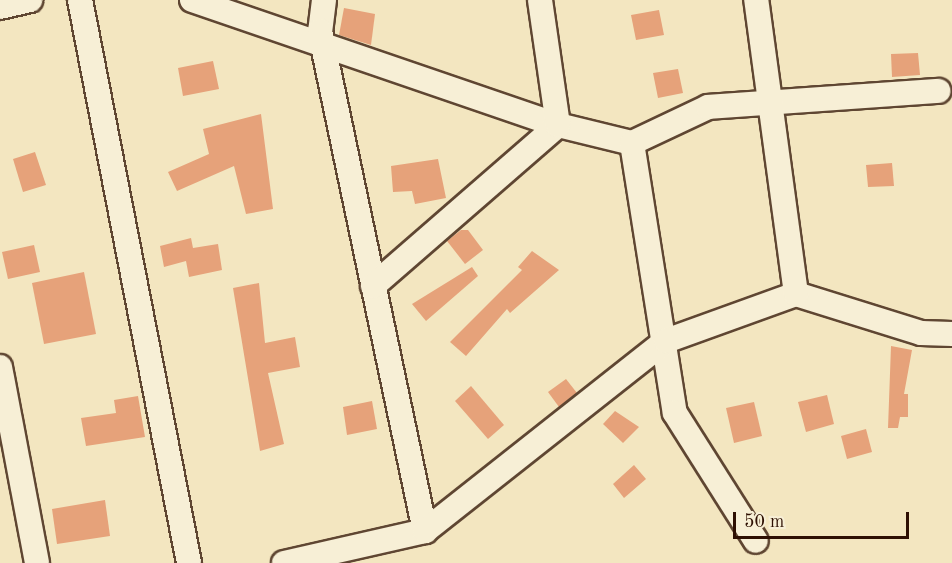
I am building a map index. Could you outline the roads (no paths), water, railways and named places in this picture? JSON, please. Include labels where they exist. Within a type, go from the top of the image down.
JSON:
[{"type":"street","points":[[0,7],[30,0]]},
{"type":"street","points":[[80,0],[189,563]]},
{"type":"street","points":[[192,0],[324,48],[558,125],[632,143],[708,107],[938,91]]},
{"type":"street","points":[[324,0],[324,48],[424,531]]},
{"type":"street","points":[[540,0],[558,125]]},
{"type":"street","points":[[756,0],[796,294]]},
{"type":"street","points":[[373,286],[558,125]]},
{"type":"street","points":[[632,143],[666,341],[675,413],[756,541]]},
{"type":"street","points":[[284,563],[424,531],[666,341],[796,294],[921,333],[952,334]]},
{"type":"street","points":[[0,367],[37,563]]}]
